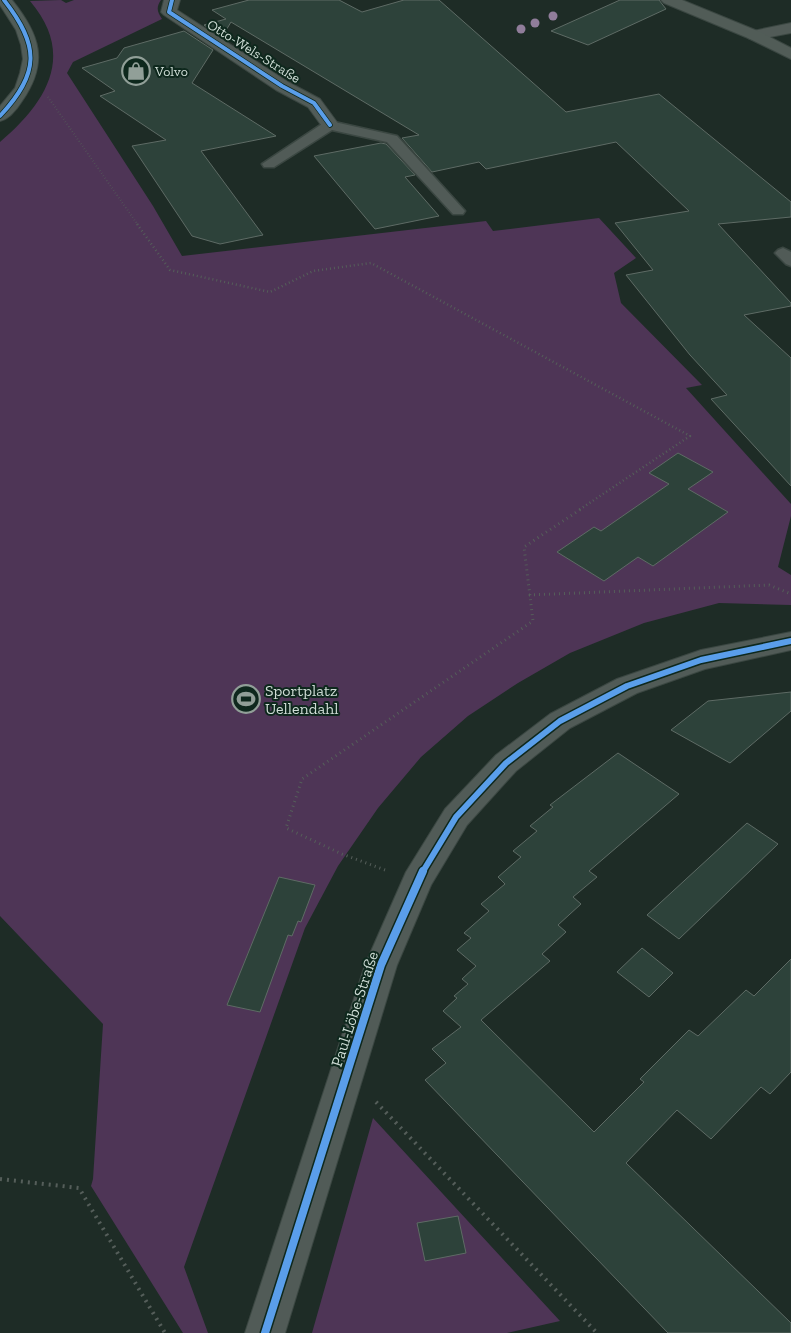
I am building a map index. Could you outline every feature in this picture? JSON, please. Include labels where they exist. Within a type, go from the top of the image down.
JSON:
[{"type":"street","points":[[0,116],[20,93],[32,61],[30,44],[24,27],[4,0]]},
{"type":"street","name":"Otto-Wels-Straße","points":[[172,0],[169,12],[282,86],[314,103],[330,125]]},
{"type":"street","points":[[669,0],[754,35],[791,54]]},
{"type":"street","points":[[754,35],[791,28]]},
{"type":"street","name":"Paul-Löbe-Straße","points":[[265,1333],[381,965],[417,882],[456,818],[506,763],[560,721],[627,686],[701,660],[791,641]]},
{"type":"lane","points":[[269,164],[330,125],[392,139],[458,211]]},
{"type":"path","points":[[20,93],[40,94],[47,97],[170,270],[270,292],[313,272],[371,263],[690,436],[524,547],[533,621],[302,779],[286,828],[342,854],[417,882]]},
{"type":"path","points":[[529,595],[769,584],[791,594]]},
{"type":"path","points":[[348,1072],[597,1333]]},
{"type":"path","points":[[0,1179],[79,1188],[165,1333]]},
{"type":"shaded area","name":"Sportplatz Uellendahl","points":[[61,0],[66,3],[74,0],[161,0],[158,10],[162,19],[73,62],[67,73],[153,206],[182,256],[486,221],[493,231],[599,218],[636,258],[614,273],[621,303],[702,385],[686,388],[791,504],[791,516],[778,567],[791,575],[791,605],[719,603],[644,623],[570,653],[518,683],[468,716],[421,757],[378,808],[338,866],[305,928],[184,1267],[208,1333],[183,1333],[91,1186],[103,1024],[0,916],[0,142],[31,111],[50,77],[53,59],[51,40],[44,21],[30,1]]},
{"type":"shaded area","points":[[373,1118],[560,1321],[507,1333],[312,1333]]},
{"type":"building","points":[[249,0],[339,0],[362,12],[404,0],[439,0],[566,112],[659,94],[791,202],[791,217],[718,224],[791,303],[791,306],[744,315],[791,358],[791,486],[711,399],[727,395],[690,355],[626,275],[653,270],[615,223],[689,211],[616,142],[486,169],[479,162],[432,172],[402,138],[419,135],[231,22],[222,37],[204,25],[226,19],[212,10]]},
{"type":"building","points":[[620,0],[659,0],[666,9],[588,45],[551,31]]},
{"type":"building","points":[[184,31],[213,50],[192,83],[276,136],[201,151],[263,235],[220,244],[192,236],[132,146],[166,140],[100,96],[115,91],[82,68],[117,58],[124,48]]},
{"type":"building","points":[[381,143],[386,144],[415,175],[405,177],[439,216],[375,229],[314,156]]},
{"type":"building","points":[[678,453],[713,472],[688,489],[728,512],[653,566],[638,557],[604,581],[557,552],[594,527],[601,531],[669,484],[649,473]]},
{"type":"building","points":[[791,692],[791,711],[730,763],[671,730],[708,701]]},
{"type":"building","points":[[618,753],[679,794],[589,871],[597,877],[573,897],[581,904],[558,925],[566,932],[542,954],[550,961],[481,1020],[594,1132],[644,1082],[640,1079],[689,1030],[698,1036],[746,990],[754,996],[791,959],[791,1072],[770,1094],[761,1087],[711,1139],[677,1110],[626,1163],[791,1323],[791,1333],[668,1333],[425,1080],[446,1063],[432,1049],[461,1027],[443,1011],[457,998],[454,996],[468,984],[462,979],[476,966],[457,950],[471,938],[464,933],[489,911],[481,904],[505,884],[498,877],[521,857],[513,851],[537,831],[530,826],[553,807],[550,805]]},
{"type":"building","points":[[747,823],[778,844],[679,939],[647,915]]},
{"type":"building","points":[[279,877],[315,885],[301,922],[298,921],[292,936],[288,935],[260,1012],[227,1005]]},
{"type":"building","points":[[642,948],[673,973],[649,997],[617,972]]},
{"type":"building","points":[[458,1216],[466,1253],[425,1261],[417,1223]]},
{"type":"cycle path","points":[[0,116],[23,88],[29,73],[31,59],[24,30],[16,15],[4,0]]},
{"type":"cycle path","points":[[172,0],[169,12],[282,86],[314,103],[330,125]]},
{"type":"cycle path","points":[[265,1333],[381,965],[417,881],[456,817],[506,763],[560,721],[627,686],[701,660],[791,641]]},
{"type":"place","name":"Volvo","points":[[136,71]]},
{"type":"place","name":"Sportplatz Uellendahl","points":[[246,699]]}]
